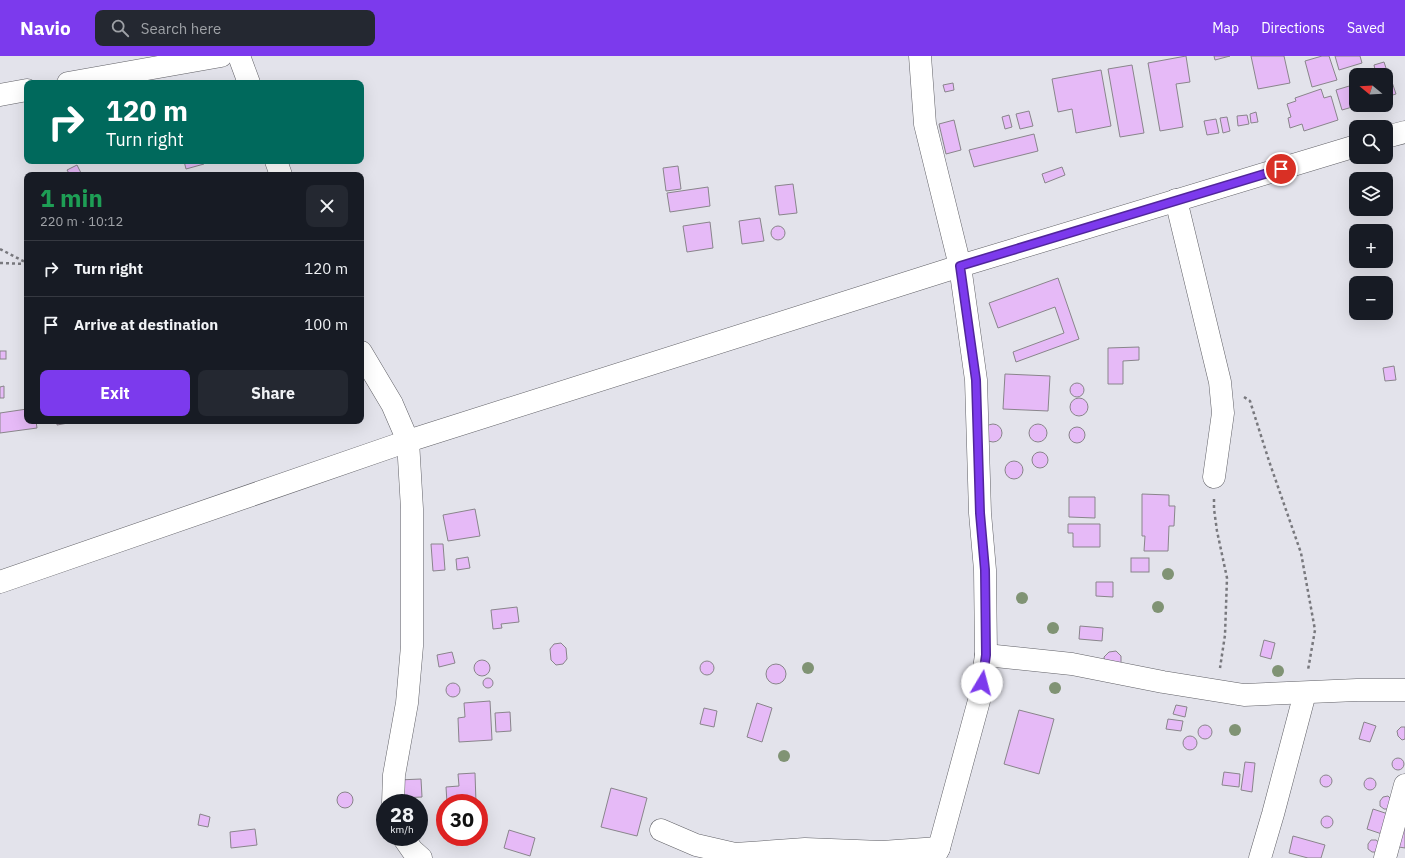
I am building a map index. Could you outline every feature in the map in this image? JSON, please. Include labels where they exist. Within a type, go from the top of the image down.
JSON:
[{"type":"street","points":[[85,80],[221,56]]},
{"type":"street","points":[[239,56],[247,80]]},
{"type":"street","points":[[661,830],[696,845],[735,854],[778,854],[805,849],[937,853],[980,697],[986,655],[985,570],[980,513],[976,380],[960,266],[925,124],[920,56]]},
{"type":"street","points":[[0,95],[24,91]]},
{"type":"street","points":[[1393,135],[1405,132]]},
{"type":"street","points":[[0,582],[408,442],[960,266],[1349,148]]},
{"type":"street","points":[[1176,200],[1220,382],[1223,413],[1214,477]]},
{"type":"street","points":[[364,357],[392,404],[408,442],[412,509],[412,646],[407,703],[394,775],[393,794]]},
{"type":"street","points":[[986,655],[1072,664],[1163,682],[1212,689],[1232,694],[1244,695],[1357,690],[1405,690]]},
{"type":"street","points":[[1260,858],[1305,693]]},
{"type":"street","points":[[1385,858],[1405,785]]},
{"type":"street","points":[[409,846],[421,858]]},
{"type":"path","points":[[0,249],[24,261]]},
{"type":"path","points":[[0,263],[24,263]]},
{"type":"path","points":[[1220,382],[1250,400],[1269,461],[1301,553],[1315,630],[1305,693]]},
{"type":"path","points":[[1212,689],[1220,670],[1228,578],[1217,531],[1214,509],[1214,477]]},
{"type":"building","points":[[1186,56],[1190,82],[1176,84],[1183,127],[1160,131],[1148,63]]},
{"type":"building","points":[[1214,56],[1230,56],[1215,60]]},
{"type":"building","points":[[1251,56],[1284,56],[1290,83],[1258,89]]},
{"type":"building","points":[[1322,56],[1329,56],[1337,80],[1312,87],[1305,61]]},
{"type":"building","points":[[1335,56],[1360,56],[1362,63],[1339,70]]},
{"type":"building","points":[[1384,62],[1386,68],[1375,68],[1374,65]]},
{"type":"building","points":[[1132,65],[1144,133],[1120,137],[1108,69]]},
{"type":"building","points":[[1101,70],[1111,126],[1076,133],[1072,109],[1058,112],[1052,79]]},
{"type":"building","points":[[953,83],[954,90],[945,92],[943,85]]},
{"type":"building","points":[[1393,85],[1396,94],[1393,95]]},
{"type":"building","points":[[1349,86],[1349,108],[1342,110],[1336,90]]},
{"type":"building","points":[[1321,89],[1324,98],[1331,96],[1338,120],[1304,131],[1302,124],[1290,128],[1288,118],[1291,117],[1287,104],[1296,101],[1295,98]]},
{"type":"building","points":[[1029,111],[1033,126],[1020,129],[1016,114]]},
{"type":"building","points":[[1256,112],[1258,122],[1251,123],[1250,114]]},
{"type":"building","points":[[1009,115],[1012,127],[1005,129],[1002,117]]},
{"type":"building","points":[[1247,115],[1249,124],[1238,126],[1237,116]]},
{"type":"building","points":[[1227,117],[1230,131],[1223,133],[1220,118]]},
{"type":"building","points":[[1216,119],[1219,133],[1207,135],[1204,121]]},
{"type":"building","points":[[954,120],[961,150],[946,154],[939,124]]},
{"type":"building","points":[[1034,134],[1038,151],[974,167],[969,150]]},
{"type":"building","points":[[185,164],[204,164],[186,169]]},
{"type":"building","points":[[77,165],[80,172],[68,172],[67,170]]},
{"type":"building","points":[[678,166],[681,189],[666,191],[663,168]]},
{"type":"building","points":[[1062,167],[1065,175],[1045,183],[1042,174]]},
{"type":"building","points":[[793,184],[797,213],[779,215],[775,186]]},
{"type":"building","points":[[708,187],[710,206],[670,212],[667,193]]},
{"type":"building","points":[[760,218],[764,241],[742,244],[739,221]]},
{"type":"building","points":[[710,222],[713,248],[687,252],[683,226]]},
{"type":"building","points":[[775,226],[781,226],[785,230],[785,236],[781,240],[775,240],[771,236],[771,230]]},
{"type":"building","points":[[1058,278],[1079,339],[1016,362],[1013,352],[1064,333],[1055,307],[998,328],[989,303]]},
{"type":"building","points":[[1139,347],[1139,360],[1123,361],[1123,384],[1108,384],[1108,348]]},
{"type":"building","points":[[0,351],[6,351],[6,359],[0,359]]},
{"type":"building","points":[[1394,366],[1396,380],[1385,381],[1383,368]]},
{"type":"building","points":[[1005,374],[1050,376],[1048,411],[1003,409]]},
{"type":"building","points":[[1077,383],[1082,385],[1084,390],[1082,395],[1077,397],[1072,395],[1070,390],[1072,385]]},
{"type":"building","points":[[4,386],[4,398],[0,398],[0,387]]},
{"type":"building","points":[[1079,398],[1085,401],[1088,407],[1085,413],[1079,416],[1073,413],[1070,407],[1073,401]]},
{"type":"building","points":[[24,409],[24,424],[36,424],[37,428],[0,433],[0,413]]},
{"type":"building","points":[[993,424],[999,427],[1002,433],[999,439],[993,442],[987,439],[984,433],[987,427]]},
{"type":"building","points":[[1038,424],[1044,427],[1047,433],[1044,439],[1038,442],[1032,439],[1029,433],[1032,427]]},
{"type":"building","points":[[1074,427],[1080,427],[1085,432],[1083,441],[1080,443],[1074,443],[1069,438],[1069,432]]},
{"type":"building","points":[[1037,452],[1043,452],[1048,457],[1046,466],[1043,468],[1037,468],[1032,463],[1032,457]]},
{"type":"building","points":[[1014,461],[1020,464],[1023,470],[1020,476],[1014,479],[1008,476],[1005,470],[1008,464]]},
{"type":"building","points":[[1142,494],[1169,495],[1169,506],[1175,506],[1174,526],[1169,526],[1168,551],[1144,551],[1145,536],[1142,536]]},
{"type":"building","points":[[1069,497],[1095,497],[1095,518],[1069,517]]},
{"type":"building","points":[[475,509],[480,536],[448,541],[443,515]]},
{"type":"building","points":[[1068,524],[1100,524],[1100,547],[1073,547],[1073,533],[1068,533]]},
{"type":"building","points":[[431,544],[443,544],[445,570],[433,571]]},
{"type":"building","points":[[468,557],[470,568],[457,570],[456,559]]},
{"type":"building","points":[[1131,558],[1149,558],[1149,572],[1131,572]]},
{"type":"building","points":[[1096,582],[1113,582],[1113,597],[1096,596]]},
{"type":"building","points":[[517,607],[519,622],[501,624],[502,628],[493,629],[491,610]]},
{"type":"building","points":[[1080,626],[1103,628],[1102,641],[1079,639]]},
{"type":"building","points":[[1264,640],[1275,643],[1271,659],[1260,656]]},
{"type":"building","points":[[561,643],[566,648],[567,659],[563,664],[556,665],[551,660],[550,649],[554,644]]},
{"type":"building","points":[[1116,651],[1121,656],[1121,663],[1105,664],[1104,657],[1109,652]]},
{"type":"building","points":[[452,652],[455,663],[439,667],[437,655]]},
{"type":"building","points":[[479,660],[485,660],[490,665],[488,674],[485,676],[479,676],[474,671],[474,665]]},
{"type":"building","points":[[707,661],[712,663],[714,668],[712,673],[707,675],[702,673],[700,668],[702,663]]},
{"type":"building","points":[[776,664],[783,667],[786,674],[783,681],[776,684],[769,681],[766,674],[769,667]]},
{"type":"building","points":[[486,678],[490,678],[492,679],[492,687],[486,688],[483,685],[483,681]]},
{"type":"building","points":[[450,683],[456,683],[460,687],[460,693],[456,697],[450,697],[446,693],[446,687]]},
{"type":"building","points":[[490,701],[492,740],[459,742],[458,718],[465,717],[464,703]]},
{"type":"building","points":[[757,703],[772,708],[762,742],[747,737]]},
{"type":"building","points":[[1176,705],[1187,707],[1185,717],[1173,714]]},
{"type":"building","points":[[704,708],[717,711],[714,727],[700,724]]},
{"type":"building","points":[[1019,710],[1054,719],[1039,774],[1004,764]]},
{"type":"building","points":[[510,712],[511,731],[496,732],[495,713]]},
{"type":"building","points":[[1168,719],[1183,721],[1181,731],[1166,729]]},
{"type":"building","points":[[1364,722],[1376,726],[1370,742],[1359,739]]},
{"type":"building","points":[[1202,725],[1208,725],[1212,729],[1212,735],[1208,739],[1202,739],[1198,735],[1198,729]]},
{"type":"building","points":[[1401,727],[1405,727],[1405,739],[1402,740],[1398,736],[1397,731]]},
{"type":"building","points":[[1187,736],[1193,736],[1197,740],[1197,746],[1193,750],[1187,750],[1183,746],[1183,740]]},
{"type":"building","points":[[1396,758],[1400,758],[1404,764],[1400,770],[1396,770],[1392,766],[1392,762]]},
{"type":"building","points":[[1245,762],[1255,763],[1252,792],[1241,790]]},
{"type":"building","points":[[1224,772],[1240,774],[1239,787],[1222,785]]},
{"type":"building","points":[[475,773],[476,794],[446,794],[446,787],[459,786],[458,774]]},
{"type":"building","points":[[1324,775],[1328,775],[1332,781],[1328,787],[1324,787],[1320,783],[1320,779]]},
{"type":"building","points":[[1368,778],[1372,778],[1376,784],[1372,790],[1368,790],[1364,786],[1364,782]]},
{"type":"building","points":[[421,779],[422,794],[399,794],[398,780]]},
{"type":"building","points":[[611,788],[647,798],[637,836],[601,827]]},
{"type":"building","points":[[342,792],[348,792],[353,797],[351,806],[348,808],[342,808],[337,803],[337,797]]},
{"type":"building","points":[[1388,796],[1392,800],[1389,809],[1384,809],[1380,806],[1380,801],[1383,797]]},
{"type":"building","points":[[1373,809],[1388,814],[1382,834],[1367,829]]},
{"type":"building","points":[[200,814],[210,817],[208,827],[198,825]]},
{"type":"building","points":[[1325,816],[1329,816],[1333,822],[1329,828],[1325,828],[1321,824],[1321,820]]},
{"type":"building","points":[[1405,821],[1405,848],[1393,846]]},
{"type":"building","points":[[255,829],[257,845],[231,848],[230,832]]},
{"type":"building","points":[[509,830],[535,838],[530,856],[504,848]]},
{"type":"building","points":[[1293,836],[1325,845],[1321,858],[1308,858],[1289,853]]},
{"type":"building","points":[[1371,840],[1376,840],[1380,843],[1377,852],[1372,852],[1368,849],[1368,844]]},
{"type":"route","points":[[982,683],[986,655],[985,570],[980,513],[976,380],[960,266],[1281,169]]}]
